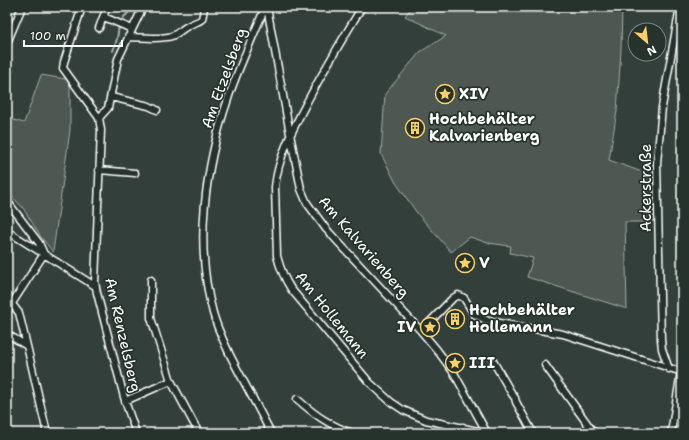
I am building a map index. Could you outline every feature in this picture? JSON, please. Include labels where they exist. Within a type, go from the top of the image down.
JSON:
[{"type":"street","points":[[7,43],[22,7]]},
{"type":"street","points":[[82,7],[63,68],[99,118],[108,108],[115,68],[143,7]]},
{"type":"street","points":[[98,28],[107,7]]},
{"type":"street","points":[[128,37],[172,36],[189,25],[202,20],[204,7]]},
{"type":"street","name":"Am Kalvarienberg","points":[[266,7],[302,192],[310,209],[326,229],[421,331],[454,373],[487,433]]},
{"type":"street","name":"Am Etzelsberg","points":[[266,7],[230,93],[218,131],[206,192],[203,237],[204,264],[213,315],[225,344],[271,433]]},
{"type":"street","name":"Am Hollemann","points":[[362,7],[332,55],[290,134],[279,168],[275,187],[277,256],[284,278],[291,288],[369,382],[391,402],[403,410],[426,420],[487,433]]},
{"type":"street","name":"Ackerstraße","points":[[670,369],[662,350],[661,340],[657,163],[662,108],[680,7]]},
{"type":"street","points":[[104,17],[132,29]]},
{"type":"street","points":[[7,68],[10,71],[7,78]]},
{"type":"street","points":[[111,97],[149,106],[158,110]]},
{"type":"street","name":"Am Renzelsberg","points":[[99,118],[101,130],[95,286],[125,401],[136,433]]},
{"type":"street","points":[[99,170],[135,173]]},
{"type":"street","points":[[7,201],[39,244],[44,254]]},
{"type":"street","points":[[7,231],[95,286]]},
{"type":"street","points":[[7,311],[44,254]]},
{"type":"street","points":[[151,280],[151,318],[171,381],[198,433]]},
{"type":"street","points":[[421,331],[453,298],[458,295],[464,298],[474,314],[483,320],[563,334],[682,372],[671,433]]},
{"type":"street","points":[[12,304],[19,313],[47,433]]},
{"type":"street","points":[[7,334],[27,346]]},
{"type":"street","points":[[493,361],[515,398],[533,433]]},
{"type":"street","points":[[546,365],[594,433]]},
{"type":"street","points":[[125,401],[171,381]]},
{"type":"street","points":[[297,399],[311,412],[325,421],[352,433]]},
{"type":"street","points":[[457,433],[463,427]]},
{"type":"shaded area","points":[[412,7],[622,7],[617,111],[609,160],[653,176],[653,222],[625,222],[627,309],[527,277],[533,258],[510,253],[511,246],[488,243],[470,237],[451,252],[417,213],[396,183],[381,154],[385,94],[420,52],[446,36],[405,16]]},
{"type":"shaded area","points":[[41,75],[66,79],[70,85],[70,130],[53,252],[41,237],[23,208],[7,191],[7,118],[24,123]]},
{"type":"waterway","points":[[122,21],[134,7]]},
{"type":"waterway","points":[[113,51],[119,26]]},
{"type":"place","name":"XIV","points":[[445,94]]},
{"type":"place","name":"Hochbehälter Kalvarienberg","points":[[415,128]]},
{"type":"place","name":"V","points":[[465,263]]},
{"type":"place","name":"Hochbehälter Hollemann","points":[[455,319]]},
{"type":"place","name":"IV","points":[[430,327]]},
{"type":"place","name":"III","points":[[455,363]]}]
